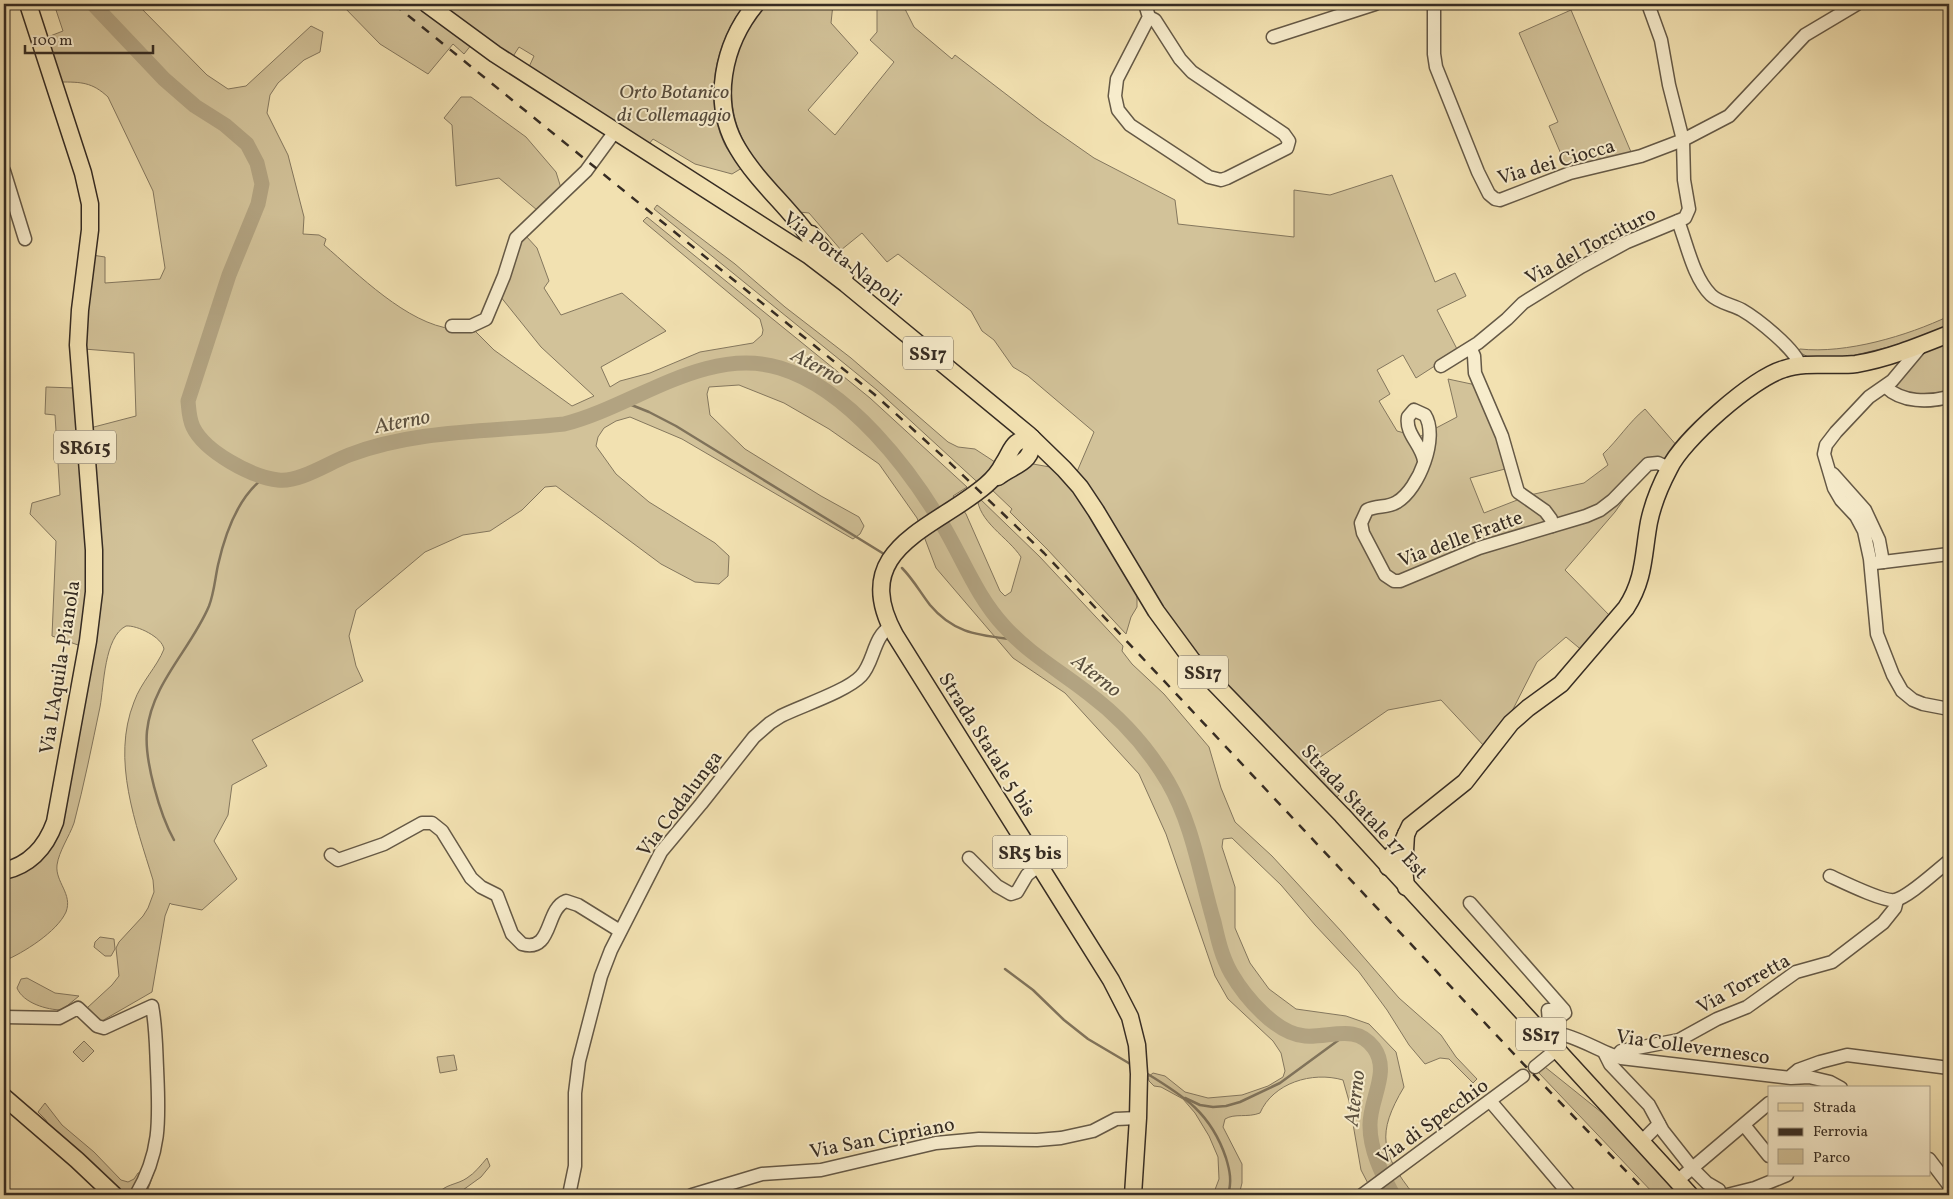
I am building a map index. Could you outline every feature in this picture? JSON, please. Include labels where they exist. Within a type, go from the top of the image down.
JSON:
[{"type":"main road","name":"Via L'Aquila-Pianola","points":[[4,871],[21,865],[38,852],[49,836],[55,822],[88,641],[95,578],[78,354],[80,310],[90,230],[90,204],[83,173],[28,4]]},
{"type":"main road","name":"Via Porta Napoli","points":[[427,4],[496,54],[616,130],[812,249],[841,270],[851,288],[1032,438]]},
{"type":"main road","points":[[756,4],[742,23],[729,49],[723,82],[725,114],[730,134],[739,150],[799,223],[812,249]]},
{"type":"main road","points":[[1406,887],[1400,853],[1410,826],[1465,782],[1514,720],[1567,678],[1626,608],[1640,584],[1651,516],[1669,468],[1684,445],[1743,393],[1772,373],[1788,367],[1846,365],[1890,355],[1907,360],[1949,334]]},
{"type":"main road","points":[[1000,412],[1010,433],[1015,458]]},
{"type":"main road","name":"Strada Statale 5 bis","points":[[1032,438],[1030,454],[1015,458],[1005,472],[980,492],[915,533],[892,555],[882,584],[883,604],[890,627],[1111,980],[1130,1017],[1138,1059],[1138,1118],[1133,1195]]},
{"type":"main road","name":"Strada Statale 17 Est","points":[[1032,438],[1064,469],[1096,511],[1156,611],[1184,650],[1547,1034],[1556,1050],[1682,1187]]},
{"type":"main road","name":"Strada Statale 5 bis","points":[[1015,458],[1042,461],[1064,469]]},
{"type":"main road","points":[[1373,850],[1385,853],[1400,853]]},
{"type":"main road","points":[[1388,867],[1389,859],[1400,853]]},
{"type":"main road","points":[[4,1096],[114,1195]]},
{"type":"street","points":[[1145,4],[1149,17],[1119,74],[1116,84],[1116,105],[1126,122],[1209,177],[1217,180],[1227,178],[1287,148],[1289,141],[1284,134],[1187,68],[1155,20],[1149,17]]},
{"type":"street","points":[[1273,37],[1375,4]]},
{"type":"street","name":"Via dei Ciocca","points":[[1434,4],[1434,54],[1436,67],[1478,172],[1489,194],[1495,199],[1505,199],[1570,173],[1641,156],[1683,140]]},
{"type":"street","name":"Via del Torcituro","points":[[1441,366],[1471,348],[1507,319],[1523,303],[1556,282],[1623,244],[1687,216],[1689,209],[1684,180],[1683,140],[1672,95],[1662,40],[1648,4]]},
{"type":"street","points":[[1683,140],[1729,116],[1808,32],[1857,4]]},
{"type":"street","points":[[452,326],[471,326],[486,319],[504,276],[516,238],[586,171],[616,130]]},
{"type":"street","points":[[4,171],[25,239]]},
{"type":"street","points":[[1678,221],[1698,275],[1710,294],[1716,299],[1735,306],[1751,316],[1791,351],[1797,358],[1800,366]]},
{"type":"street","name":"Via delle Fratte","points":[[1471,348],[1474,356],[1476,376],[1502,436],[1518,492],[1545,511],[1552,526]]},
{"type":"street","points":[[1907,360],[1886,387],[1868,398],[1836,432],[1826,446],[1824,456],[1834,488],[1841,500],[1862,525],[1870,564],[1878,637],[1898,684],[1905,695],[1915,702],[1949,709]]},
{"type":"street","points":[[1886,387],[1900,396],[1915,400],[1949,397]]},
{"type":"street","points":[[1824,456],[1832,474],[1866,511],[1878,540],[1884,562]]},
{"type":"street","name":"Via delle Fratte","points":[[1424,462],[1410,489],[1401,500],[1391,506],[1370,508],[1361,523],[1363,533],[1385,575],[1391,580],[1400,581],[1480,548],[1586,516],[1600,510],[1621,493],[1648,464],[1658,463],[1669,468]]},
{"type":"street","points":[[1870,564],[1949,554]]},
{"type":"street","name":"Via Codalunga","points":[[569,1195],[574,1170],[576,1083],[582,1048],[604,969],[620,932],[660,852],[702,804],[754,737],[781,716],[857,680],[868,666],[882,634],[890,627]]},
{"type":"street","points":[[331,855],[336,859],[345,858],[381,846],[419,824],[429,822],[442,831],[474,881],[497,895],[512,934],[522,944],[532,945],[542,939],[556,909],[561,903],[566,901],[575,903],[620,932]]},
{"type":"street","points":[[969,858],[997,886],[1011,894],[1017,892],[1028,875],[1038,866]]},
{"type":"street","points":[[1830,876],[1887,900],[1897,900],[1949,861]]},
{"type":"street","name":"Via Torretta","points":[[1611,1055],[1621,1051],[1679,1040],[1717,1019],[1747,1007],[1794,973],[1830,963],[1883,923],[1895,908],[1897,900]]},
{"type":"street","points":[[1470,903],[1564,1010],[1565,1014],[1561,1016],[1548,1010],[1547,1034]]},
{"type":"street","points":[[4,1017],[59,1018],[78,1008],[97,1026],[103,1028],[152,1006],[156,1038],[158,1131],[151,1164],[136,1195]]},
{"type":"street","name":"Via Collevernesco","points":[[1547,1034],[1576,1039],[1611,1055],[1791,1078],[1809,1076],[1825,1080],[1837,1086]]},
{"type":"street","points":[[1535,1066],[1556,1050]]},
{"type":"street","points":[[1611,1055],[1609,1062],[1649,1104],[1659,1124],[1693,1169],[1723,1193]]},
{"type":"street","points":[[1791,1078],[1794,1073],[1801,1069],[1847,1055],[1949,1068]]},
{"type":"street","name":"Via di Specchio","points":[[1362,1195],[1524,1076]]},
{"type":"street","points":[[1491,1102],[1570,1195]]},
{"type":"street","points":[[1768,1104],[1693,1169],[1682,1187],[1723,1193],[1747,1192],[1783,1176]]},
{"type":"street","name":"Via San Cipriano","points":[[692,1195],[762,1174],[828,1168],[936,1143],[979,1139],[1037,1140],[1061,1138],[1093,1131],[1116,1120],[1138,1118]]},
{"type":"street","points":[[1641,1142],[1659,1124]]},
{"type":"street","points":[[1744,1125],[1768,1155]]},
{"type":"street","name":"Via Codalunga","points":[[560,1195],[571,1150],[574,1126]]},
{"type":"street","points":[[1930,1160],[1949,1184]]},
{"type":"street","points":[[1930,1174],[1949,1184]]},
{"type":"green space","points":[[54,4],[137,4],[207,75],[228,89],[246,86],[311,26],[323,32],[320,52],[304,60],[278,83],[270,95],[267,113],[288,155],[304,217],[303,234],[319,235],[326,239],[324,245],[368,283],[401,308],[418,318],[453,329],[473,329],[494,350],[572,406],[594,396],[541,347],[500,296],[516,246],[526,236],[537,248],[549,281],[544,288],[561,315],[622,293],[666,331],[601,367],[610,387],[620,381],[650,373],[700,352],[753,343],[762,335],[763,330],[760,319],[643,221],[647,217],[870,398],[967,487],[953,496],[966,514],[1000,591],[1005,596],[1011,592],[1021,557],[982,514],[977,496],[1040,557],[1123,646],[1122,651],[1132,664],[1164,694],[1209,747],[1221,788],[1235,822],[1272,856],[1399,998],[1441,1035],[1456,1057],[1477,1079],[1473,1083],[1449,1059],[1440,1058],[1425,1064],[1409,1045],[1387,1010],[1359,972],[1281,885],[1232,838],[1223,839],[1222,847],[1235,887],[1235,928],[1250,963],[1269,989],[1296,1009],[1346,1016],[1369,1024],[1396,1052],[1404,1087],[1389,1118],[1386,1143],[1395,1167],[1414,1195],[1374,1195],[1361,1170],[1349,1101],[1343,1080],[1319,1077],[1295,1082],[1284,1087],[1274,1094],[1260,1113],[1233,1116],[1225,1119],[1223,1127],[1242,1164],[1242,1183],[1239,1195],[1213,1195],[1219,1179],[1218,1157],[1209,1136],[1195,1113],[1183,1099],[1161,1087],[1154,1086],[1148,1077],[1153,1073],[1165,1076],[1185,1092],[1208,1098],[1242,1095],[1268,1086],[1283,1077],[1285,1071],[1281,1053],[1273,1041],[1228,999],[1215,976],[1166,834],[1139,774],[1065,693],[1013,658],[936,568],[917,518],[879,464],[829,429],[784,403],[739,385],[709,387],[707,394],[710,415],[745,449],[859,517],[864,526],[860,534],[853,539],[682,439],[630,417],[616,421],[604,428],[598,437],[596,446],[616,474],[649,502],[715,543],[729,556],[728,576],[719,584],[695,582],[661,564],[556,486],[545,487],[522,510],[490,531],[463,535],[425,552],[356,610],[349,636],[356,666],[363,681],[252,740],[267,766],[232,785],[228,815],[214,841],[237,879],[202,910],[170,903],[165,916],[152,992],[100,1022],[87,1008],[119,976],[116,948],[119,942],[143,916],[154,892],[153,880],[128,792],[125,746],[134,702],[164,649],[159,640],[154,636],[136,627],[126,626],[113,640],[109,651],[100,707],[78,809],[58,860],[57,871],[67,899],[68,906],[66,912],[62,920],[47,934],[30,947],[4,961],[4,875],[40,857],[88,682],[90,428],[136,416],[134,353],[84,349],[92,255],[105,257],[105,283],[160,279],[165,268],[153,191],[108,97],[97,88],[86,84],[60,82],[45,38],[63,31]]},
{"type":"green space","name":"Orto Botanico di Collemaggio","points":[[341,4],[745,4],[735,19],[720,52],[714,89],[714,108],[718,126],[730,153],[742,168],[732,174],[695,164],[653,139],[649,144],[528,69],[534,56],[519,47],[512,58],[472,44],[464,54],[453,44],[428,74],[380,44]]},
{"type":"green space","points":[[768,4],[833,4],[831,23],[858,53],[808,110],[835,135],[894,62],[870,40],[877,32],[877,7],[874,4],[907,4],[904,7],[914,27],[952,59],[955,55],[1041,121],[1094,158],[1175,200],[1178,224],[1294,237],[1294,190],[1330,195],[1392,175],[1435,282],[1455,273],[1466,296],[1437,310],[1458,351],[1416,378],[1403,355],[1377,370],[1390,394],[1379,401],[1397,431],[1419,437],[1457,417],[1448,379],[1476,385],[1509,468],[1470,478],[1484,513],[1530,495],[1584,483],[1608,465],[1603,454],[1645,409],[1678,447],[1668,462],[1652,460],[1615,512],[1565,570],[1612,618],[1584,652],[1566,637],[1537,662],[1509,717],[1485,747],[1441,700],[1388,710],[1319,758],[1341,793],[1334,800],[1188,647],[1076,474],[1094,432],[1028,376],[1013,367],[994,340],[982,331],[971,311],[898,254],[887,262],[862,233],[841,250],[809,213],[799,212],[766,174],[748,149],[739,131],[734,112],[733,73],[737,54],[745,36],[755,19]]},
{"type":"green space","points":[[1571,10],[1631,152],[1567,168],[1549,126],[1558,122],[1519,33]]},
{"type":"green space","points":[[461,97],[471,97],[526,137],[556,172],[561,188],[537,210],[499,178],[456,186],[452,125],[444,118]]},
{"type":"green space","points":[[657,205],[735,264],[785,307],[851,358],[948,442],[958,447],[975,449],[998,464],[1033,464],[1050,467],[1067,482],[1132,580],[1137,596],[1137,607],[1131,617],[1126,634],[1010,512],[1012,509],[990,488],[986,490],[877,390],[654,209]]},
{"type":"green space","points":[[1949,316],[1949,404],[1919,407],[1905,403],[1890,395],[1922,339],[1847,357],[1812,359],[1797,351],[1800,349],[1837,349],[1876,342],[1896,337]]},
{"type":"green space","points":[[46,387],[75,388],[84,477],[88,594],[81,646],[52,636],[56,541],[30,514],[32,503],[60,495],[55,415],[45,414]]},
{"type":"green space","points":[[100,937],[114,939],[115,949],[111,956],[105,956],[94,947],[95,942]]},
{"type":"green space","points":[[27,978],[55,993],[79,996],[62,1010],[36,1005],[24,998],[17,988],[21,979]]},
{"type":"green space","points":[[84,1041],[94,1051],[83,1062],[73,1052]]},
{"type":"green space","points":[[454,1055],[457,1070],[440,1073],[437,1057]]},
{"type":"green space","points":[[1545,1067],[1621,1128],[1684,1195],[1655,1195],[1538,1072]]},
{"type":"green space","points":[[45,1103],[62,1125],[94,1152],[121,1180],[128,1182],[134,1179],[138,1173],[145,1171],[153,1175],[146,1195],[123,1195],[99,1171],[51,1130],[46,1120],[38,1112]]},
{"type":"green space","points":[[487,1158],[490,1166],[481,1177],[456,1195],[437,1195],[443,1189],[470,1176]]},
{"type":"waterway","name":"Aterno","points":[[93,4],[164,79],[195,106],[225,125],[247,144],[257,163],[262,184],[258,204],[229,275],[188,401],[193,427],[208,445],[218,454],[243,469],[267,478],[286,480],[305,475],[349,455],[401,440],[455,433],[564,424],[590,416],[697,371],[725,365],[752,363],[780,368],[805,378],[853,412],[896,457],[931,506],[986,604],[1013,636],[1111,712],[1152,757],[1177,798],[1184,815],[1225,961],[1244,993],[1262,1013],[1283,1029],[1294,1034],[1305,1036],[1351,1034],[1367,1040],[1374,1048],[1379,1057],[1380,1076],[1371,1116],[1372,1144],[1377,1162],[1393,1195]]},
{"type":"waterway","points":[[624,402],[676,426],[884,554]]},
{"type":"waterway","points":[[174,840],[163,816],[154,787],[148,757],[147,731],[150,714],[164,682],[209,606],[221,553],[234,516],[247,494],[265,477]]},
{"type":"waterway","points":[[902,568],[930,605],[949,622],[959,628],[980,635],[1017,640]]},
{"type":"waterway","points":[[1005,969],[1033,990],[1064,1020],[1088,1039],[1132,1065]]},
{"type":"waterway","points":[[1185,1098],[1200,1105],[1213,1107],[1240,1102],[1280,1083],[1340,1039],[1356,1035]]},
{"type":"waterway","points":[[1146,1073],[1195,1107],[1213,1129],[1229,1167],[1228,1195]]},
{"type":"railway","points":[[394,4],[874,394],[949,462],[1044,553],[1530,1071],[1649,1195]]}]
